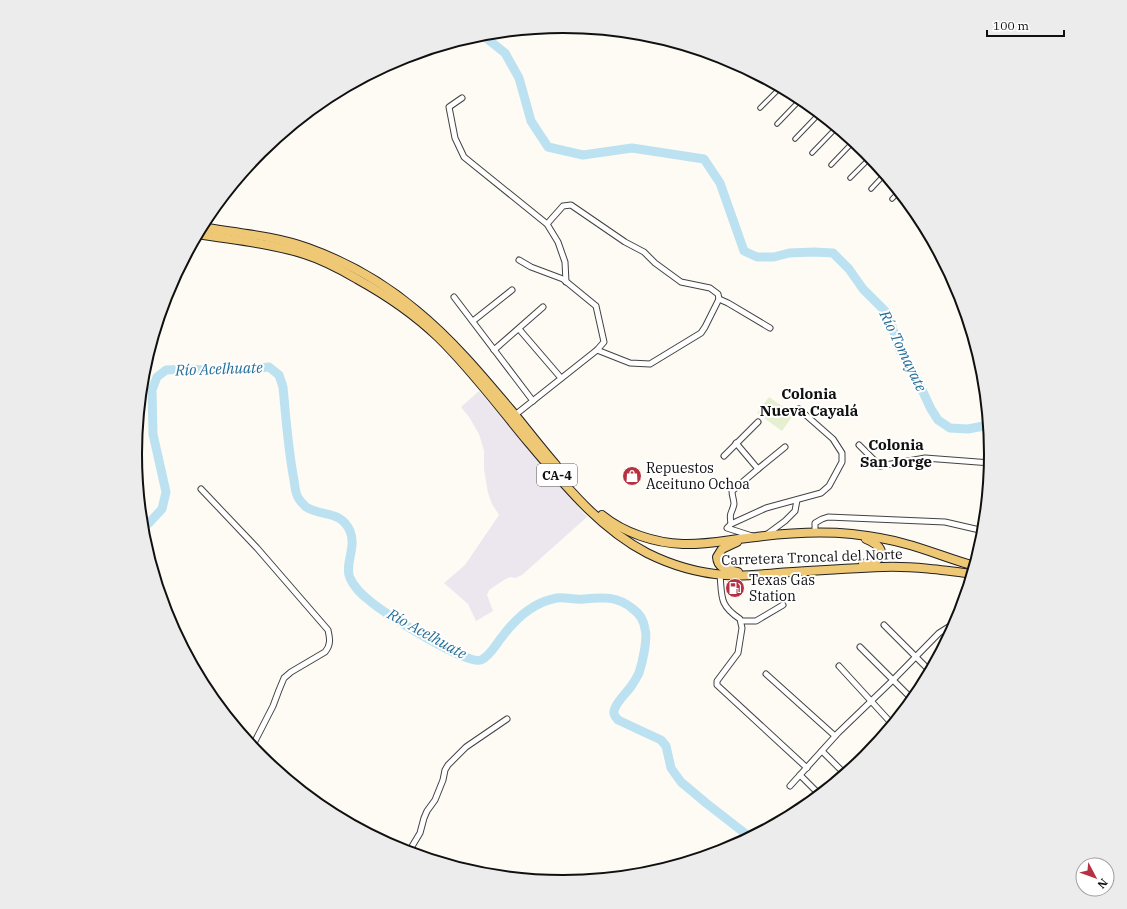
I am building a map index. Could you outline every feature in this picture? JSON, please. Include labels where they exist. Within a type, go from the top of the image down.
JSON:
[{"type":"main road","name":"Carretera Troncal del Norte","points":[[207,229],[295,244],[342,263],[374,280],[401,298],[440,331],[515,415],[591,506],[614,523],[647,538],[676,544],[696,544],[792,533],[852,534],[904,543],[971,565]]},
{"type":"main road","name":"Carretera Troncal del Norte","points":[[204,235],[271,246],[305,254],[341,270],[388,296],[437,336],[583,504],[626,541],[655,556],[691,569],[720,574],[750,575],[886,567],[925,568],[968,573]]},
{"type":"main road","points":[[841,569],[873,562],[880,555],[881,550],[876,543],[852,534]]},
{"type":"main road","points":[[750,538],[722,549],[718,554],[717,559],[719,564],[724,568],[750,575]]},
{"type":"street","points":[[760,108],[777,91]]},
{"type":"street","points":[[462,98],[449,107],[455,138],[464,156],[548,224],[558,242],[565,262],[566,282]]},
{"type":"street","points":[[777,124],[797,103]]},
{"type":"street","points":[[795,139],[816,117]]},
{"type":"street","points":[[812,153],[833,132]]},
{"type":"street","points":[[830,165],[850,145]]},
{"type":"street","points":[[850,178],[867,161]]},
{"type":"street","points":[[871,189],[881,178]]},
{"type":"street","points":[[892,199],[896,195]]},
{"type":"street","points":[[548,224],[563,206],[571,205],[625,242],[644,252],[655,263],[681,282],[710,288],[718,294],[719,299],[701,333],[650,364],[630,363],[597,350]]},
{"type":"street","points":[[515,415],[597,350],[604,342],[596,306],[563,279],[531,267],[519,260]]},
{"type":"street","points":[[473,322],[512,290]]},
{"type":"street","points":[[454,297],[533,401]]},
{"type":"street","points":[[719,299],[770,328]]},
{"type":"street","points":[[494,350],[543,307]]},
{"type":"street","points":[[519,329],[561,378]]},
{"type":"street","points":[[750,538],[727,528],[731,524],[766,508],[821,493],[825,490],[842,462],[843,458],[839,446],[799,409]]},
{"type":"street","points":[[724,456],[758,422]]},
{"type":"street","points":[[736,443],[758,469]]},
{"type":"street","points":[[859,445],[880,466],[925,458],[985,463]]},
{"type":"street","points":[[731,524],[729,514],[734,503],[732,491],[785,447]]},
{"type":"street","points":[[201,489],[257,548],[328,630],[330,641],[329,648],[284,678],[273,706],[255,741]]},
{"type":"street","points":[[764,536],[795,511],[797,500]]},
{"type":"street","points":[[815,533],[815,523],[822,518],[828,517],[945,522],[978,530]]},
{"type":"street","points":[[784,521],[784,528],[792,533]]},
{"type":"street","points":[[720,574],[722,600],[726,608],[741,621],[756,622],[784,605]]},
{"type":"street","points":[[741,621],[742,628],[738,652],[717,681],[717,685],[807,768]]},
{"type":"street","points":[[884,625],[927,668]]},
{"type":"street","points":[[790,786],[835,736],[939,633],[948,627]]},
{"type":"street","points":[[860,647],[909,695]]},
{"type":"street","points":[[839,666],[889,721]]},
{"type":"street","points":[[766,674],[835,736]]},
{"type":"street","points":[[411,848],[420,833],[427,811],[435,800],[448,765],[466,747],[507,719]]},
{"type":"street","points":[[822,751],[842,771]]},
{"type":"street","points":[[800,775],[817,792]]},
{"type":"shaded area","points":[[479,391],[587,517],[522,575],[515,578],[510,577],[489,590],[487,595],[493,611],[476,621],[468,604],[444,583],[465,565],[499,515],[492,504],[488,493],[484,469],[484,451],[479,434],[461,407]]},
{"type":"green space","points":[[769,397],[794,414],[782,431],[757,413]]},
{"type":"waterway","name":"Río Tomayate","points":[[489,40],[505,53],[519,78],[531,121],[548,147],[583,155],[632,148],[704,159],[720,183],[744,251],[757,257],[774,257],[789,253],[833,253],[849,269],[863,289],[888,314],[900,351],[916,377],[931,409],[938,420],[950,428],[968,429],[984,426]]},
{"type":"waterway","name":"Río Acelhuate","points":[[148,523],[162,509],[166,492],[153,434],[152,390],[157,377],[166,370],[188,369],[228,371],[269,367],[279,375],[283,387],[289,445],[297,495],[306,507],[336,517],[346,524],[352,537],[348,567],[350,578],[356,588],[367,599],[407,627],[444,647],[473,660],[481,660],[484,658],[490,653],[519,617],[533,607],[548,600],[557,598],[610,598],[627,605],[638,613],[643,620],[646,633],[645,645],[639,673],[635,681],[615,707],[614,715],[618,720],[661,740],[666,746],[671,768],[681,782],[747,835]]},
{"type":"place","name":"Repuestos Aceituno Ochoa","points":[[632,476]]},
{"type":"place","name":"Texas Gas Station","points":[[735,588]]},
{"type":"district","name":"Colonia Nueva Cayalá","points":[[809,402]]},
{"type":"district","name":"Colonia San Jorge","points":[[896,454]]}]
